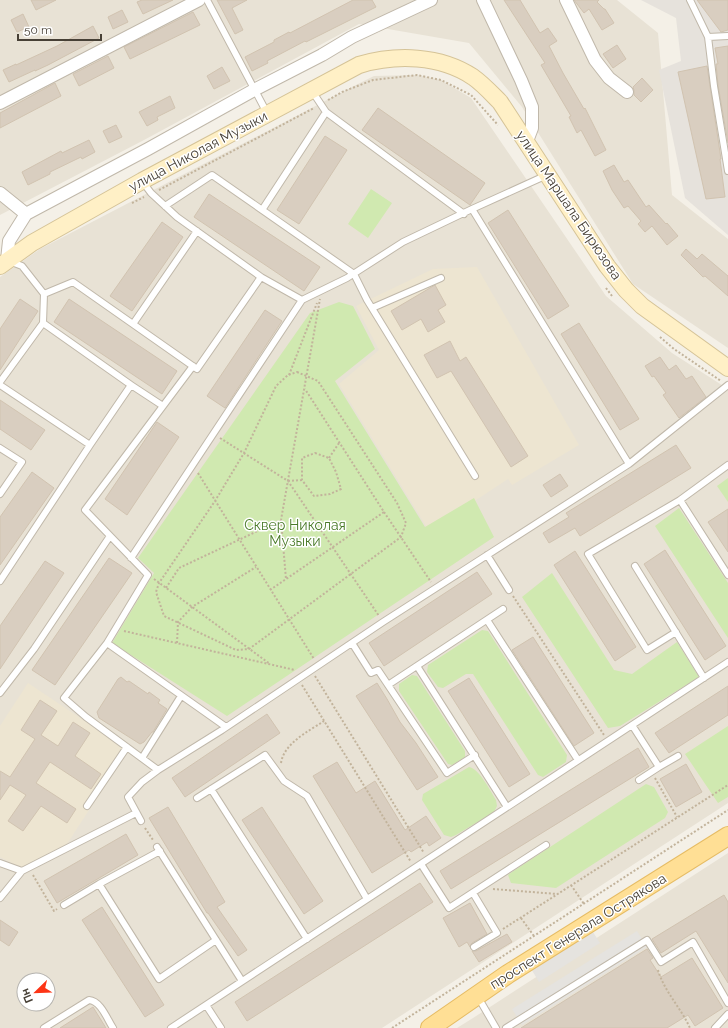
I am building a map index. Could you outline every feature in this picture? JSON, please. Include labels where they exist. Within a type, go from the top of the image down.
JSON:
[{"type":"main road","name":"улица Маршала Бирюзова","points":[[405,58],[440,62],[473,77],[488,89],[500,102],[527,141],[607,266],[626,290],[642,306],[728,368]]},
{"type":"main road","name":"улица Николая Музыки","points":[[4,263],[32,243],[147,187],[267,115],[359,65],[384,59],[405,58]]},
{"type":"main road","name":"проспект Генерала Острякова","points":[[430,1028],[477,995],[728,836]]},
{"type":"street","points":[[0,103],[199,0]]},
{"type":"street","points":[[4,263],[9,241],[26,214],[254,90],[322,55],[352,37],[431,0]]},
{"type":"street","points":[[483,0],[521,80],[532,107],[532,128],[527,141]]},
{"type":"street","points":[[566,0],[595,60],[609,78],[627,92]]},
{"type":"street","points":[[0,193],[26,214]]},
{"type":"lane","points":[[207,0],[267,115]]},
{"type":"lane","points":[[690,0],[708,37],[714,86],[728,171]]},
{"type":"lane","points":[[708,37],[728,36]]},
{"type":"lane","points":[[312,90],[326,112],[464,214]]},
{"type":"lane","points":[[262,210],[326,112]]},
{"type":"lane","points":[[132,558],[302,300],[354,274],[403,242],[548,174]]},
{"type":"lane","points":[[165,206],[212,175],[354,274],[367,300],[475,476]]},
{"type":"lane","points":[[147,187],[177,217],[261,277],[302,300]]},
{"type":"lane","points":[[472,209],[629,464]]},
{"type":"lane","points":[[133,324],[197,231]]},
{"type":"lane","points":[[4,263],[22,266],[44,294],[43,323],[0,383],[90,444]]},
{"type":"lane","points":[[44,294],[73,282],[196,369],[261,277]]},
{"type":"lane","points":[[372,308],[441,278]]},
{"type":"lane","points":[[43,323],[163,406]]},
{"type":"lane","points":[[158,770],[86,718],[64,698],[107,643],[148,575],[85,510],[193,366]]},
{"type":"lane","points":[[0,581],[90,444],[131,385]]},
{"type":"lane","points":[[141,821],[128,797],[142,782],[158,770],[226,727],[383,622],[629,464],[727,385]]},
{"type":"lane","points":[[0,448],[22,462],[0,494]]},
{"type":"lane","points":[[676,632],[647,650],[588,554],[680,500],[728,465]]},
{"type":"lane","points":[[680,500],[728,575]]},
{"type":"lane","points":[[0,693],[34,649],[110,536]]},
{"type":"lane","points":[[487,555],[509,590]]},
{"type":"lane","points":[[635,566],[704,678]]},
{"type":"lane","points":[[388,685],[503,609]]},
{"type":"lane","points":[[487,620],[578,760]]},
{"type":"lane","points":[[107,643],[226,727]]},
{"type":"lane","points":[[352,643],[371,673],[378,670],[447,773],[475,755]]},
{"type":"lane","points":[[170,1028],[728,662]]},
{"type":"lane","points":[[417,666],[508,807]]},
{"type":"lane","points":[[142,758],[182,696]]},
{"type":"lane","points":[[632,725],[660,767]]},
{"type":"lane","points":[[87,806],[127,747]]},
{"type":"lane","points":[[197,798],[265,755],[284,781],[307,796],[367,899]]},
{"type":"lane","points":[[639,780],[678,756]]},
{"type":"lane","points":[[211,790],[307,939]]},
{"type":"lane","points":[[0,898],[22,872],[28,868],[136,813]]},
{"type":"lane","points":[[421,864],[450,908],[546,845]]},
{"type":"lane","points":[[64,905],[158,849],[242,981]]},
{"type":"lane","points":[[0,863],[22,872]]},
{"type":"lane","points":[[99,884],[160,979],[216,940]]},
{"type":"lane","points":[[473,893],[497,933],[474,947]]},
{"type":"lane","points":[[506,1028],[647,940],[661,962],[692,942],[728,1003]]},
{"type":"lane","points":[[477,995],[496,1028]]},
{"type":"lane","points":[[44,1028],[89,1000],[94,1000],[98,1003],[113,1028]]},
{"type":"lane","points":[[206,1005],[221,1028]]},
{"type":"lane","points":[[715,1028],[728,1014]]},
{"type":"path","points":[[131,204],[147,187],[285,124],[342,92],[373,80],[417,75],[441,80],[471,95],[501,128]]},
{"type":"path","points":[[605,287],[615,298]]},
{"type":"path","points":[[288,375],[322,290]]},
{"type":"path","points":[[286,579],[281,520],[322,290]]},
{"type":"path","points":[[657,334],[674,349],[727,385]]},
{"type":"path","points":[[297,372],[318,381],[397,503],[406,523],[401,537],[350,573],[249,649],[236,650],[164,616],[156,592],[159,583],[215,501],[244,453],[276,386],[288,375],[297,372]]},
{"type":"path","points":[[304,389],[435,589]]},
{"type":"path","points":[[214,434],[288,481],[383,622]]},
{"type":"path","points":[[329,458],[339,443]]},
{"type":"path","points":[[315,453],[329,458],[336,472],[341,489],[330,494],[314,496],[302,480],[302,458],[315,453]]},
{"type":"path","points":[[193,465],[318,666]]},
{"type":"path","points":[[288,481],[302,480]]},
{"type":"path","points":[[270,590],[384,512]]},
{"type":"path","points":[[166,588],[179,568],[281,520]]},
{"type":"path","points":[[177,644],[178,622],[192,607],[256,567]]},
{"type":"path","points":[[148,575],[272,665]]},
{"type":"path","points":[[509,590],[608,741]]},
{"type":"path","points":[[115,629],[272,665],[309,671],[428,859]]},
{"type":"path","points":[[298,678],[415,868]]},
{"type":"path","points":[[278,774],[282,757],[291,744],[324,721]]},
{"type":"path","points":[[651,772],[677,817]]},
{"type":"path","points":[[497,933],[728,784]]},
{"type":"path","points":[[392,1028],[728,810]]},
{"type":"path","points":[[141,821],[158,849]]},
{"type":"path","points":[[28,868],[54,911],[64,905]]},
{"type":"path","points":[[571,885],[584,904]]},
{"type":"path","points":[[480,888],[557,894]]},
{"type":"path","points":[[521,918],[534,936]]},
{"type":"path","points":[[658,969],[660,978],[685,1016],[690,1028]]},
{"type":"shaded area","points":[[0,0],[617,0],[658,33],[672,195],[728,239],[728,348],[633,284],[522,107],[469,43],[359,24],[144,140],[0,215]]},
{"type":"shaded area","points":[[641,0],[728,0],[728,235],[685,198],[659,70],[681,61],[676,18]]},
{"type":"shaded area","points":[[417,75],[441,80],[471,98],[606,296],[672,353],[728,389],[728,803],[382,1028],[0,1028],[0,277],[40,249],[374,76]]},
{"type":"shaded area","points":[[477,267],[579,445],[512,485],[508,479],[429,531],[339,384],[379,350],[356,306],[433,269]]},
{"type":"shaded area","points":[[28,683],[128,750],[65,847],[24,869],[0,857],[0,726]]},
{"type":"shaded area","points":[[728,853],[728,1028],[457,1028],[473,1018]]},
{"type":"shaded area","points":[[591,929],[600,943],[539,982],[530,967]]},
{"type":"shaded area","points":[[637,931],[647,947],[522,1025],[512,1009]]},
{"type":"green space","points":[[371,189],[392,203],[368,238],[348,224]]},
{"type":"green space","name":"Сквер Николая Музыки","points":[[339,302],[353,306],[375,349],[335,381],[425,527],[474,498],[494,537],[227,716],[112,643],[154,573],[138,558],[310,313]]},
{"type":"green space","points":[[728,478],[728,502],[717,486]]},
{"type":"green space","points":[[679,508],[728,583],[728,638],[655,526]]},
{"type":"green space","points":[[552,573],[614,670],[632,674],[677,642],[699,677],[620,726],[608,728],[522,597]]},
{"type":"green space","points":[[482,630],[488,631],[567,755],[566,762],[543,777],[538,775],[473,674],[466,674],[443,688],[438,687],[427,672],[428,665]]},
{"type":"green space","points":[[412,675],[417,676],[465,751],[465,757],[452,765],[448,764],[399,691],[399,684]]},
{"type":"green space","points":[[728,726],[728,797],[718,803],[685,754]]},
{"type":"green space","points":[[469,767],[477,771],[496,800],[497,806],[494,812],[456,835],[451,837],[444,835],[422,800],[423,794]]},
{"type":"green space","points":[[646,784],[654,787],[668,812],[665,818],[556,888],[511,883],[508,875],[512,872]]},
{"type":"building","points":[[31,0],[56,0],[36,10]]},
{"type":"building","points":[[142,0],[173,0],[143,14],[137,2]]},
{"type":"building","points":[[217,0],[247,0],[232,8],[243,30],[235,34]]},
{"type":"building","points":[[353,0],[372,0],[376,7],[306,42],[305,41],[267,61],[268,63],[252,71],[245,57],[274,42],[274,40],[289,32],[290,33]]},
{"type":"building","points":[[504,0],[520,0],[540,33],[548,28],[557,41],[549,46],[563,73],[584,109],[585,108],[606,150],[595,156],[581,130],[577,133],[569,117],[571,116],[541,65],[545,63]]},
{"type":"building","points":[[574,0],[599,0],[597,2],[605,9],[614,23],[602,30],[589,9],[584,13]]},
{"type":"building","points":[[697,0],[728,0],[728,30],[721,32]]},
{"type":"building","points":[[122,10],[128,22],[113,29],[108,17]]},
{"type":"building","points":[[193,12],[200,25],[130,59],[124,47]]},
{"type":"building","points":[[23,14],[29,27],[17,32],[11,20]]},
{"type":"building","points":[[93,26],[99,38],[48,65],[9,82],[3,70],[57,46]]},
{"type":"building","points":[[617,45],[626,59],[613,68],[603,54]]},
{"type":"building","points":[[728,46],[728,143],[718,85],[716,64],[718,64],[715,48]]},
{"type":"building","points":[[108,56],[114,68],[79,86],[73,74]]},
{"type":"building","points":[[707,66],[721,159],[725,197],[706,199],[678,72]]},
{"type":"building","points":[[222,67],[230,81],[214,89],[207,76]]},
{"type":"building","points":[[642,78],[653,90],[641,102],[634,95],[633,87]]},
{"type":"building","points":[[55,83],[61,96],[0,128],[0,113]]},
{"type":"building","points":[[170,96],[175,108],[157,117],[158,120],[147,126],[139,112]]},
{"type":"building","points":[[378,108],[485,183],[470,205],[362,130]]},
{"type":"building","points":[[116,125],[122,137],[109,143],[103,131]]},
{"type":"building","points":[[325,136],[347,150],[299,224],[277,210]]},
{"type":"building","points":[[89,140],[95,152],[50,172],[50,174],[28,185],[22,172],[61,151],[62,153]]},
{"type":"building","points":[[614,165],[624,182],[628,180],[646,207],[649,205],[678,236],[667,245],[652,226],[645,232],[638,224],[641,221],[628,206],[624,208],[612,190],[603,171]]},
{"type":"building","points":[[209,194],[320,267],[304,291],[194,217]]},
{"type":"building","points":[[508,210],[569,306],[548,319],[488,223]]},
{"type":"building","points":[[162,222],[183,237],[132,311],[110,296]]},
{"type":"building","points":[[686,249],[697,259],[702,254],[728,276],[728,296],[705,276],[703,277],[681,255]]},
{"type":"building","points":[[435,285],[446,305],[438,310],[445,322],[428,332],[421,319],[402,330],[391,311]]},
{"type":"building","points":[[20,299],[38,311],[0,370],[0,329]]},
{"type":"building","points":[[69,299],[177,371],[162,394],[54,322]]},
{"type":"building","points":[[265,310],[282,321],[225,408],[207,396]]},
{"type":"building","points":[[579,323],[639,419],[620,430],[561,334]]},
{"type":"building","points":[[450,341],[460,361],[466,357],[528,456],[511,467],[451,371],[437,378],[424,355]]},
{"type":"building","points":[[660,357],[669,370],[676,365],[686,379],[692,376],[706,397],[679,418],[663,395],[666,393],[654,376],[652,377],[645,366]]},
{"type":"building","points":[[0,400],[45,430],[31,450],[0,429]]},
{"type":"building","points":[[157,422],[179,437],[127,515],[105,499]]},
{"type":"building","points":[[676,445],[691,468],[580,536],[575,528],[549,543],[543,533],[569,517],[566,513]]},
{"type":"building","points":[[32,472],[54,488],[0,565],[0,517]]},
{"type":"building","points":[[560,474],[568,486],[551,497],[543,485]]},
{"type":"building","points":[[728,509],[728,552],[708,522]]},
{"type":"building","points":[[665,550],[726,646],[705,660],[644,564]]},
{"type":"building","points":[[575,551],[636,647],[615,661],[554,565]]},
{"type":"building","points":[[109,558],[132,573],[55,685],[32,670]]},
{"type":"building","points":[[45,561],[64,573],[0,669],[0,626]]},
{"type":"building","points":[[477,572],[492,594],[384,666],[369,643]]},
{"type":"building","points":[[533,637],[594,733],[574,746],[512,650]]},
{"type":"building","points":[[121,677],[148,694],[149,692],[160,700],[158,703],[167,709],[153,732],[144,742],[140,744],[99,718],[97,712],[118,679]]},
{"type":"building","points":[[469,678],[530,774],[509,787],[448,691]]},
{"type":"building","points":[[377,683],[400,722],[416,743],[438,777],[417,790],[356,696]]},
{"type":"building","points":[[728,686],[728,715],[669,753],[655,733]]},
{"type":"building","points":[[40,700],[57,711],[41,735],[58,746],[73,722],[90,733],[75,756],[101,774],[91,789],[50,762],[36,783],[76,809],[67,823],[41,806],[23,831],[8,821],[26,795],[10,785],[0,800],[0,771],[10,777],[35,739],[21,730]]},
{"type":"building","points":[[267,714],[280,733],[185,797],[172,778]]},
{"type":"building","points":[[638,748],[649,767],[451,889],[440,871]]},
{"type":"building","points":[[337,762],[356,793],[375,781],[405,830],[426,816],[441,838],[429,846],[427,842],[411,852],[409,850],[372,873],[313,776]]},
{"type":"building","points":[[686,764],[702,792],[676,807],[660,779]]},
{"type":"building","points":[[168,807],[225,902],[217,907],[247,950],[238,956],[207,913],[149,818]]},
{"type":"building","points":[[262,807],[323,901],[304,914],[242,820]]},
{"type":"building","points":[[126,834],[138,855],[57,903],[44,881]]},
{"type":"building","points":[[420,883],[433,902],[247,1021],[235,1002]]},
{"type":"building","points":[[724,895],[728,902],[728,983],[696,931],[661,953],[652,939]]},
{"type":"building","points":[[470,903],[487,934],[472,943],[470,947],[467,942],[459,947],[443,918]]},
{"type":"building","points":[[102,907],[164,1005],[145,1017],[82,920]]},
{"type":"building","points":[[0,920],[18,932],[9,946],[0,940]]},
{"type":"building","points":[[507,934],[512,942],[479,962],[472,951],[476,951]]},
{"type":"building","points":[[647,949],[653,958],[650,960],[661,977],[692,958],[723,1008],[695,1026],[688,1015],[667,1028],[521,1028]]},
{"type":"building","points":[[93,1007],[106,1028],[60,1028]]}]
